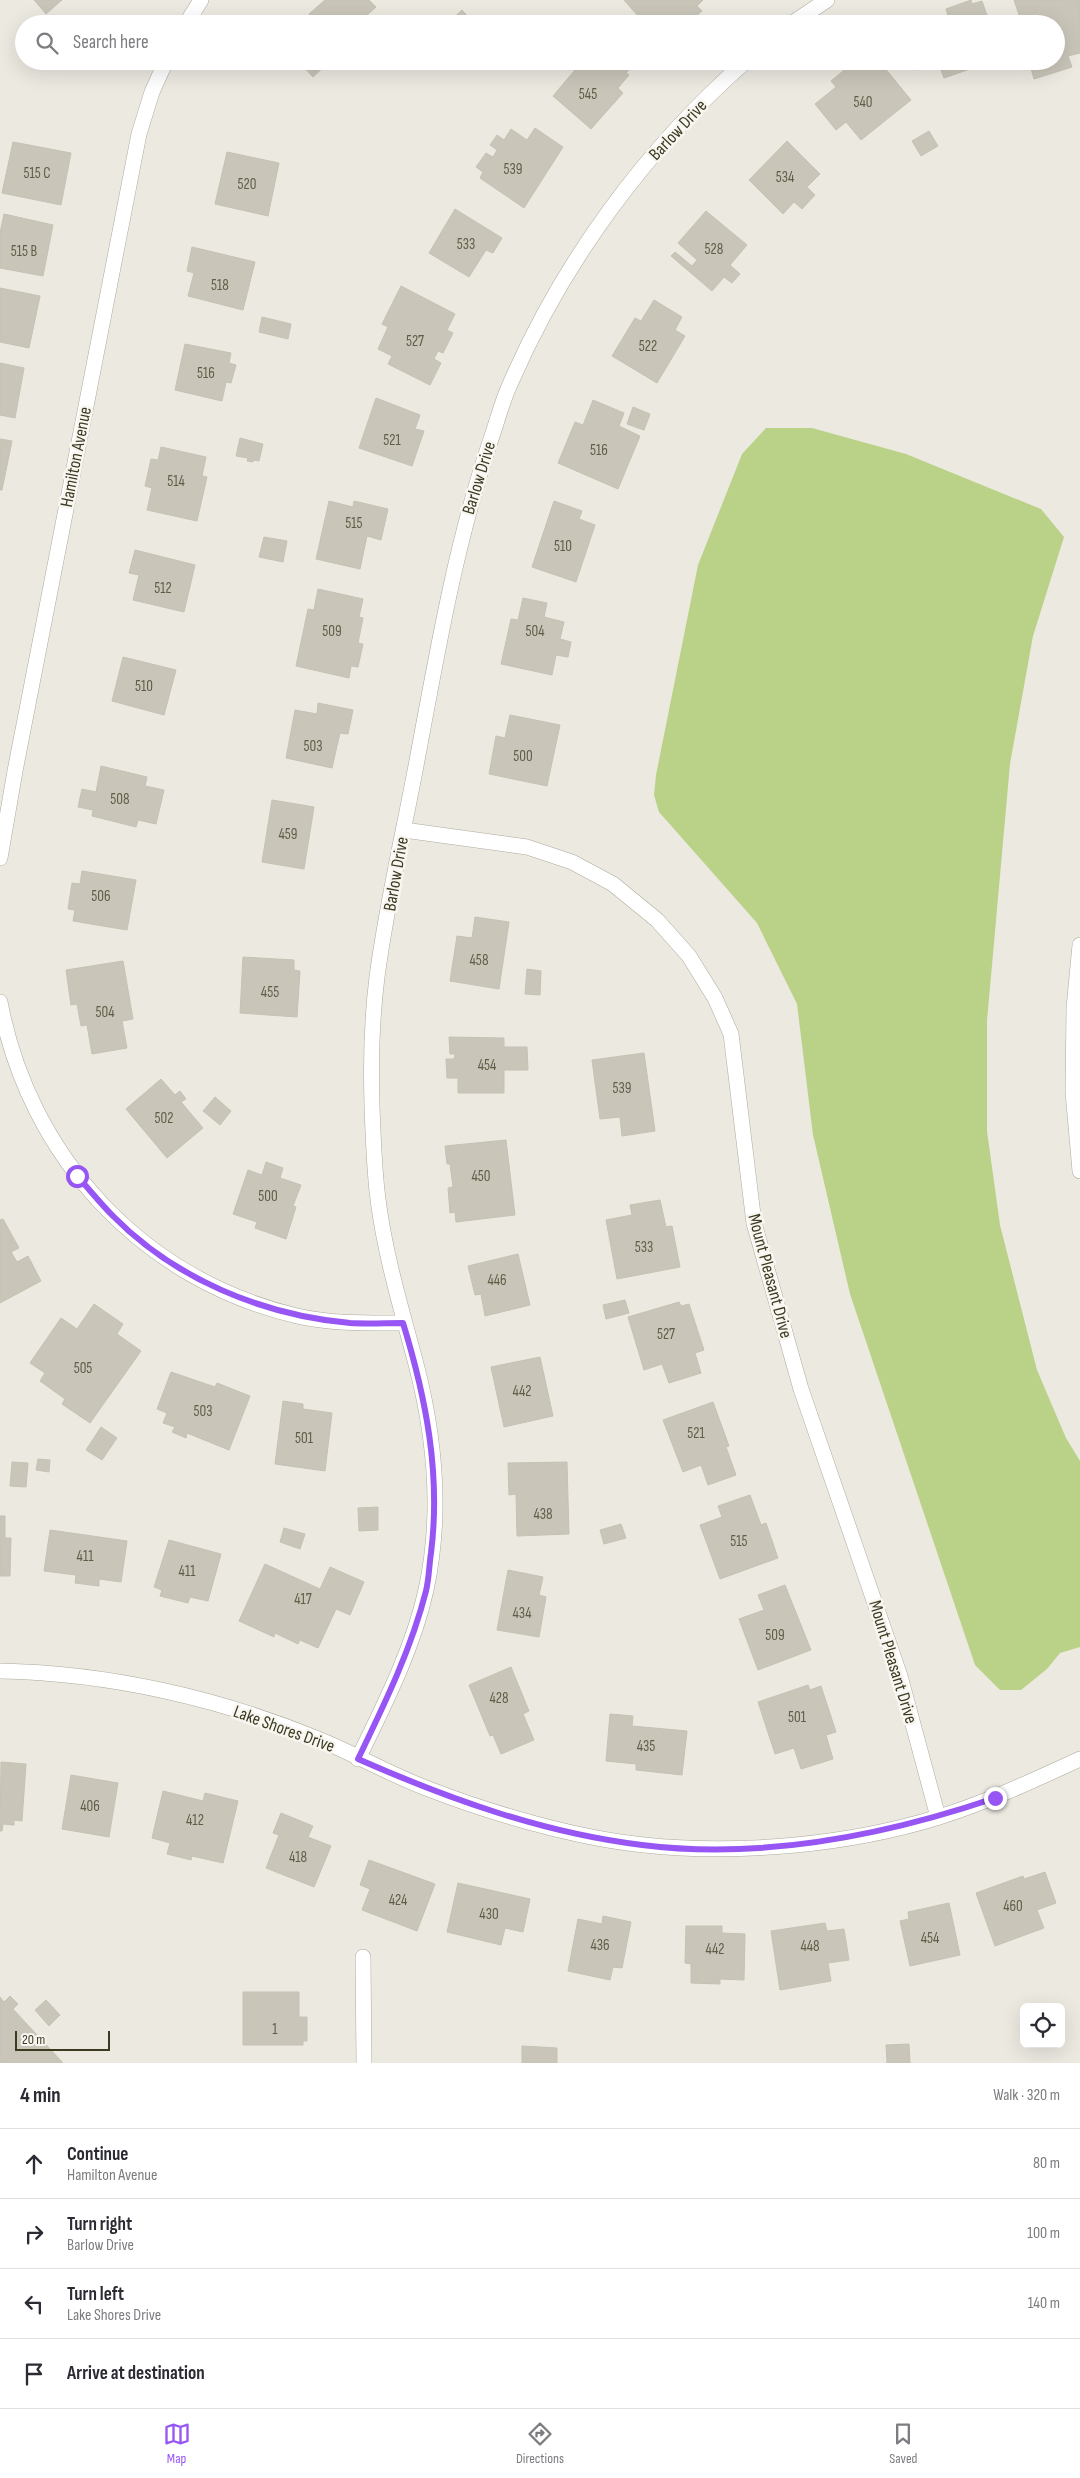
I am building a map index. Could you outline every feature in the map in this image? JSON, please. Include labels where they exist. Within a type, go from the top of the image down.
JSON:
[{"type":"street","points":[[192,15],[201,0]]},
{"type":"street","points":[[804,15],[827,0]]},
{"type":"street","name":"Hamilton Avenue","points":[[0,858],[15,771],[139,134],[152,92],[162,70]]},
{"type":"street","name":"Barlow Drive","points":[[358,1759],[390,1694],[418,1620],[426,1589],[434,1530],[431,1435],[416,1366],[387,1258],[375,1176],[371,1093],[377,979],[449,588],[475,486],[509,385],[545,312],[578,256],[615,202],[667,139],[737,70]]},
{"type":"street","name":"Mount Pleasant Drive","points":[[404,830],[527,848],[572,862],[613,884],[657,920],[689,956],[715,998],[731,1034],[754,1223],[801,1388],[900,1676],[938,1817]]},
{"type":"street","points":[[1080,945],[1074,1008],[1073,1092],[1080,1171]]},
{"type":"street","points":[[0,1002],[5,1028],[27,1091],[47,1131],[77,1176],[113,1216],[154,1252],[200,1280],[249,1302],[299,1316],[334,1321],[351,1323],[403,1323]]},
{"type":"street","name":"Lake Shores Drive","points":[[0,1671],[41,1672],[125,1683],[209,1702],[322,1740],[358,1759],[425,1788],[486,1809],[589,1836],[644,1845],[726,1849],[809,1842],[877,1832],[938,1817],[995,1798],[1080,1759]]},
{"type":"street","points":[[363,1957],[364,2063]]},
{"type":"shaded area","points":[[766,428],[812,428],[906,454],[1041,509],[1064,537],[1033,636],[1010,764],[987,1021],[987,1131],[1000,1225],[1037,1370],[1066,1438],[1080,1461],[1080,1647],[1060,1653],[1047,1669],[1021,1690],[1000,1690],[975,1665],[850,1294],[813,1135],[797,1004],[757,923],[659,812],[654,795],[656,775],[698,565],[742,454]]},
{"type":"building","points":[[34,0],[62,0],[46,14]]},
{"type":"building","points":[[325,0],[369,0],[376,7],[367,15],[309,14]]},
{"type":"building","points":[[624,0],[703,0],[697,6],[702,11],[697,15],[637,15]]},
{"type":"building","points":[[971,0],[972,4],[982,1],[987,15],[948,15],[946,9]]},
{"type":"building","points":[[1014,0],[1080,0],[1080,53],[1068,56],[1072,67],[1065,69],[1065,15],[1019,15]]},
{"type":"building","points":[[462,10],[466,15],[457,15]]},
{"type":"building","points":[[306,70],[320,70],[313,77]]},
{"type":"building","points":[[575,70],[628,70],[626,73],[629,75],[618,88],[623,93],[591,129],[553,96]]},
{"type":"building","points":[[844,70],[886,70],[911,100],[861,140],[846,122],[836,130],[815,104],[836,87],[831,81]]},
{"type":"building","points":[[941,70],[967,70],[944,78]]},
{"type":"building","points":[[1032,70],[1062,70],[1034,79]]},
{"type":"building","points":[[535,128],[563,147],[524,208],[480,178],[483,172],[476,167],[486,153],[493,157],[497,150],[490,145],[497,135],[504,140],[511,129],[527,140]]},
{"type":"building","points":[[929,131],[938,146],[921,156],[912,141]]},
{"type":"building","points":[[787,141],[820,174],[807,187],[815,195],[802,209],[794,202],[783,214],[749,180]]},
{"type":"building","points":[[13,142],[71,153],[61,205],[2,193]]},
{"type":"building","points":[[227,152],[279,163],[268,216],[215,204]]},
{"type":"building","points":[[455,209],[502,238],[493,253],[486,250],[469,277],[429,253]]},
{"type":"building","points":[[706,211],[747,245],[730,265],[740,274],[732,283],[724,277],[712,291],[671,256],[675,252],[692,266],[697,260],[678,243]]},
{"type":"building","points":[[4,214],[53,225],[43,276],[0,268],[0,233]]},
{"type":"building","points":[[192,247],[255,262],[243,310],[188,296],[194,273],[187,271]]},
{"type":"building","points":[[401,286],[455,314],[447,330],[453,333],[443,353],[438,351],[434,359],[441,363],[430,385],[388,364],[392,356],[378,349],[388,327],[382,324]]},
{"type":"building","points":[[0,288],[40,296],[29,348],[0,342]]},
{"type":"building","points":[[654,300],[682,317],[675,330],[685,336],[657,383],[612,356],[635,318],[641,321]]},
{"type":"building","points":[[262,317],[291,324],[288,339],[259,332]]},
{"type":"building","points":[[185,344],[231,353],[229,363],[236,365],[231,383],[226,382],[222,401],[175,390]]},
{"type":"building","points":[[0,363],[24,368],[15,418],[0,415]]},
{"type":"building","points":[[376,398],[420,415],[415,429],[424,431],[412,466],[359,448]]},
{"type":"building","points":[[593,400],[624,413],[619,426],[640,436],[618,489],[558,463],[575,422],[583,425]]},
{"type":"building","points":[[633,407],[650,414],[644,430],[627,424]]},
{"type":"building","points":[[240,438],[263,444],[259,461],[247,461],[248,458],[236,456]]},
{"type":"building","points":[[0,439],[12,441],[2,490],[0,490]]},
{"type":"building","points":[[161,447],[206,457],[202,476],[207,477],[197,521],[147,510],[152,488],[145,486],[151,459],[158,460]]},
{"type":"building","points":[[329,501],[353,507],[354,501],[388,509],[381,540],[367,536],[360,569],[316,559]]},
{"type":"building","points":[[554,501],[582,511],[579,519],[595,525],[576,582],[532,567]]},
{"type":"building","points":[[264,537],[287,541],[283,562],[259,557]]},
{"type":"building","points":[[135,550],[195,565],[184,612],[133,600],[139,575],[129,573]]},
{"type":"building","points":[[318,589],[363,599],[359,617],[363,618],[358,643],[363,644],[358,667],[351,666],[349,678],[296,666],[308,609],[314,610]]},
{"type":"building","points":[[523,598],[547,603],[544,617],[564,622],[560,639],[571,642],[568,657],[556,655],[552,675],[501,664],[511,619],[518,620]]},
{"type":"building","points":[[123,657],[176,670],[164,715],[112,701]]},
{"type":"building","points":[[318,703],[353,710],[348,734],[340,733],[332,768],[286,758],[295,710],[317,714]]},
{"type":"building","points":[[510,715],[560,725],[547,786],[489,774],[496,736],[505,738]]},
{"type":"building","points":[[101,766],[147,777],[145,786],[164,790],[156,824],[138,820],[136,827],[92,816],[93,810],[78,807],[82,789],[96,792]]},
{"type":"building","points":[[272,800],[314,807],[304,869],[262,862]]},
{"type":"building","points":[[82,871],[136,880],[127,930],[73,921],[75,910],[68,909],[72,883],[80,884]]},
{"type":"building","points":[[475,917],[509,922],[499,989],[450,981],[457,936],[472,938]]},
{"type":"building","points":[[243,957],[294,960],[294,970],[300,971],[297,1017],[240,1013]]},
{"type":"building","points":[[123,961],[133,1019],[122,1021],[127,1048],[92,1054],[87,1025],[81,1026],[77,1004],[71,1005],[66,970]]},
{"type":"building","points":[[527,969],[541,971],[540,995],[525,994]]},
{"type":"building","points":[[449,1037],[504,1038],[504,1047],[527,1047],[528,1070],[504,1070],[504,1093],[458,1093],[458,1078],[447,1078],[446,1059],[454,1059],[455,1054],[450,1054]]},
{"type":"building","points":[[644,1053],[655,1131],[622,1136],[620,1117],[600,1119],[592,1060]]},
{"type":"building","points":[[161,1079],[175,1095],[180,1091],[186,1099],[181,1102],[203,1128],[167,1158],[126,1109]]},
{"type":"building","points":[[215,1097],[231,1111],[220,1125],[203,1111]]},
{"type":"building","points":[[506,1140],[515,1215],[456,1222],[455,1212],[450,1213],[448,1188],[453,1187],[445,1146]]},
{"type":"building","points":[[266,1162],[283,1168],[280,1178],[301,1185],[293,1206],[296,1207],[286,1239],[255,1228],[257,1222],[233,1214],[248,1170],[262,1175]]},
{"type":"building","points":[[660,1200],[666,1227],[672,1226],[680,1267],[617,1279],[606,1220],[632,1215],[630,1205]]},
{"type":"building","points":[[3,1219],[19,1248],[11,1252],[17,1262],[28,1256],[41,1281],[0,1303],[0,1220]]},
{"type":"building","points":[[518,1254],[530,1305],[485,1316],[481,1294],[475,1295],[468,1266]]},
{"type":"building","points":[[625,1300],[629,1313],[606,1319],[603,1305]]},
{"type":"building","points":[[679,1302],[681,1306],[689,1304],[704,1350],[695,1353],[701,1373],[669,1383],[662,1364],[644,1370],[628,1317]]},
{"type":"building","points":[[94,1304],[123,1324],[117,1334],[141,1351],[90,1423],[62,1404],[65,1399],[40,1381],[45,1373],[30,1363],[61,1318],[77,1329]]},
{"type":"building","points":[[540,1357],[553,1416],[504,1427],[491,1367]]},
{"type":"building","points":[[171,1372],[215,1387],[217,1383],[250,1396],[229,1450],[187,1433],[186,1438],[172,1432],[175,1427],[163,1423],[167,1413],[157,1409]]},
{"type":"building","points":[[283,1401],[303,1404],[303,1409],[332,1413],[325,1471],[275,1464]]},
{"type":"building","points":[[713,1402],[729,1446],[726,1447],[736,1475],[708,1485],[701,1465],[683,1472],[663,1420]]},
{"type":"building","points":[[101,1427],[117,1438],[102,1460],[86,1450]]},
{"type":"building","points":[[38,1459],[50,1460],[49,1472],[36,1470]]},
{"type":"building","points":[[12,1462],[28,1463],[26,1487],[10,1486]]},
{"type":"building","points":[[567,1462],[569,1534],[517,1536],[516,1494],[509,1495],[508,1463]]},
{"type":"building","points":[[750,1495],[761,1525],[766,1523],[778,1558],[720,1579],[700,1525],[722,1517],[718,1506]]},
{"type":"building","points":[[378,1507],[378,1530],[359,1531],[358,1508]]},
{"type":"building","points":[[0,1516],[5,1516],[5,1538],[11,1538],[10,1576],[0,1576]]},
{"type":"building","points":[[621,1524],[626,1538],[604,1544],[600,1530]]},
{"type":"building","points":[[284,1528],[305,1534],[300,1549],[280,1542]]},
{"type":"building","points":[[50,1530],[127,1541],[121,1582],[99,1579],[99,1586],[75,1583],[76,1575],[44,1571]]},
{"type":"building","points":[[169,1540],[221,1554],[208,1601],[190,1597],[188,1603],[160,1596],[162,1590],[154,1587]]},
{"type":"building","points":[[265,1564],[320,1589],[330,1567],[364,1582],[350,1615],[336,1609],[318,1648],[300,1640],[298,1644],[275,1633],[274,1637],[239,1621]]},
{"type":"building","points":[[508,1570],[543,1577],[539,1595],[546,1597],[539,1637],[497,1630]]},
{"type":"building","points":[[785,1585],[811,1650],[758,1670],[739,1619],[764,1610],[758,1595]]},
{"type":"building","points":[[511,1667],[529,1711],[523,1714],[534,1740],[501,1754],[493,1735],[490,1736],[469,1685]]},
{"type":"building","points":[[808,1685],[810,1690],[821,1686],[836,1732],[826,1735],[833,1759],[801,1769],[794,1748],[775,1754],[758,1702]]},
{"type":"building","points":[[610,1714],[633,1716],[632,1726],[687,1731],[682,1775],[636,1770],[636,1764],[606,1761]]},
{"type":"building","points":[[1,1762],[26,1764],[22,1821],[14,1820],[14,1825],[3,1824],[2,1831],[0,1831]]},
{"type":"building","points":[[71,1775],[118,1783],[109,1837],[62,1829]]},
{"type":"building","points":[[163,1791],[203,1801],[205,1793],[238,1801],[223,1863],[192,1856],[191,1860],[167,1854],[170,1843],[152,1838]]},
{"type":"building","points":[[281,1813],[313,1826],[308,1837],[331,1846],[314,1887],[266,1868],[279,1835],[273,1833]]},
{"type":"building","points":[[369,1860],[435,1884],[417,1931],[362,1910],[370,1889],[360,1885]]},
{"type":"building","points":[[1045,1872],[1056,1903],[1037,1910],[1044,1928],[995,1946],[976,1893],[1023,1876],[1024,1879]]},
{"type":"building","points":[[458,1883],[530,1899],[523,1932],[505,1928],[501,1945],[447,1932]]},
{"type":"building","points":[[949,1903],[960,1955],[910,1966],[900,1921],[909,1919],[908,1912]]},
{"type":"building","points":[[603,1916],[631,1922],[622,1968],[613,1967],[610,1980],[568,1971],[578,1919],[602,1924]]},
{"type":"building","points":[[825,1923],[827,1931],[844,1929],[849,1960],[828,1963],[831,1981],[780,1990],[771,1931]]},
{"type":"building","points":[[686,1926],[722,1926],[722,1933],[745,1934],[744,1980],[720,1979],[720,1984],[691,1983],[691,1964],[685,1963]]},
{"type":"building","points":[[243,1992],[299,1992],[299,2017],[307,2017],[307,2041],[303,2041],[303,2045],[243,2045]]},
{"type":"building","points":[[10,1996],[18,2004],[13,2009],[63,2063],[0,2063],[0,1997],[4,2002]]},
{"type":"building","points":[[46,2000],[60,2015],[49,2026],[35,2010]]},
{"type":"building","points":[[909,2044],[910,2063],[887,2063],[886,2045]]},
{"type":"building","points":[[522,2046],[557,2048],[557,2063],[522,2063]]},
{"type":"route","points":[[77,1176],[113,1216],[154,1252],[200,1280],[249,1302],[299,1316],[351,1323],[403,1323],[416,1366],[431,1435],[434,1530],[426,1589],[418,1620],[390,1694],[358,1759],[425,1788],[486,1809],[589,1836],[644,1845],[726,1849],[809,1842],[877,1832],[938,1817],[995,1798]]}]
